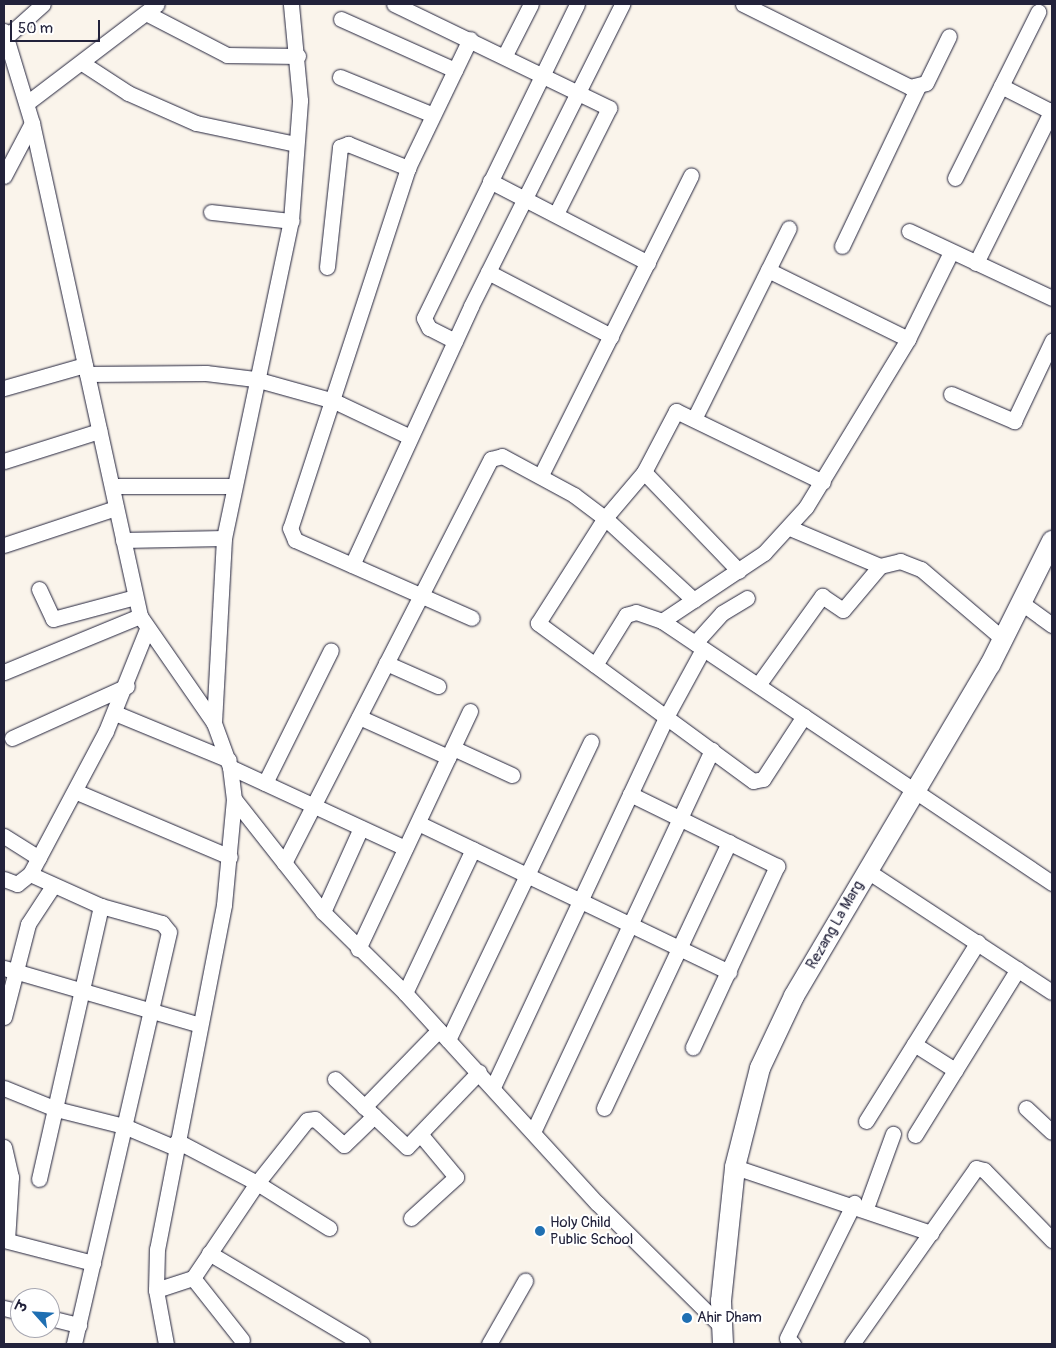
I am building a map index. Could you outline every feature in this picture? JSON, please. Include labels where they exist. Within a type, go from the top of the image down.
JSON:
[{"type":"main road","name":"Rezang La Marg","points":[[919,794],[1004,640],[1028,607],[1052,541]]},
{"type":"main road","name":"Rezang La Marg","points":[[728,1341],[740,1168],[748,1102],[772,1041],[870,872],[919,794],[1028,607],[1052,570]]},
{"type":"street","points":[[43,4],[4,36],[32,123],[135,597],[140,616],[147,629],[214,723],[230,764],[234,799],[230,857],[157,1249],[156,1290],[166,1344]]},
{"type":"street","points":[[214,723],[224,538],[255,379],[291,221],[296,144],[298,56],[291,4]]},
{"type":"street","points":[[394,4],[417,8],[470,38],[606,105],[609,113],[556,214]]},
{"type":"street","points":[[505,55],[531,4]]},
{"type":"street","points":[[455,340],[429,328],[424,318],[577,4]]},
{"type":"street","points":[[352,565],[455,340],[524,197],[622,4]]},
{"type":"street","points":[[743,4],[918,87]]},
{"type":"street","points":[[27,103],[82,63],[151,8],[227,55],[298,56]]},
{"type":"street","points":[[955,178],[1038,12]]},
{"type":"street","points":[[341,19],[455,70]]},
{"type":"street","points":[[842,246],[918,87],[926,83],[949,36]]},
{"type":"street","points":[[470,38],[408,168],[290,532],[295,540],[472,618]]},
{"type":"street","points":[[82,63],[128,93],[196,123],[296,144]]},
{"type":"street","points":[[340,77],[433,115]]},
{"type":"street","points":[[976,263],[1052,111],[1001,86]]},
{"type":"street","points":[[4,176],[32,123]]},
{"type":"street","points":[[327,267],[343,144],[408,168]]},
{"type":"street","points":[[541,475],[691,176]]},
{"type":"street","points":[[490,181],[648,263]]},
{"type":"street","points":[[211,212],[291,221]]},
{"type":"street","points":[[694,418],[789,228]]},
{"type":"street","points":[[910,231],[1052,298]]},
{"type":"street","points":[[662,621],[739,572],[790,528],[823,482],[908,339],[951,252]]},
{"type":"street","points":[[768,270],[908,339]]},
{"type":"street","points":[[488,272],[611,336]]},
{"type":"street","points":[[951,394],[1014,421],[1052,341]]},
{"type":"street","points":[[4,388],[86,370],[206,373],[255,379],[334,401],[410,437]]},
{"type":"street","points":[[804,716],[758,781],[666,717],[538,623],[606,518],[644,472],[676,411],[694,418],[823,482]]},
{"type":"street","points":[[4,461],[99,430]]},
{"type":"street","points":[[284,862],[359,717],[419,594],[491,459],[502,456],[541,475],[606,518],[694,600]]},
{"type":"street","points":[[644,472],[739,572]]},
{"type":"street","points":[[112,486],[233,486]]},
{"type":"street","points":[[4,545],[116,508]]},
{"type":"street","points":[[790,528],[880,566]]},
{"type":"street","points":[[123,540],[224,538]]},
{"type":"street","points":[[758,685],[822,596],[844,610],[880,566],[900,561],[921,569],[1004,640]]},
{"type":"street","points":[[39,589],[52,619],[135,597]]},
{"type":"street","points":[[493,1087],[582,902],[699,646],[722,613],[747,598]]},
{"type":"street","points":[[1028,607],[1052,625]]},
{"type":"street","points":[[595,665],[626,615],[636,612],[662,621],[1052,883]]},
{"type":"street","points":[[4,672],[140,616]]},
{"type":"street","points":[[4,880],[17,884],[30,874],[77,792],[115,713],[147,629]]},
{"type":"street","points":[[265,784],[331,650]]},
{"type":"street","points":[[386,663],[438,686]]},
{"type":"street","points":[[12,738],[126,686]]},
{"type":"street","points":[[358,948],[470,711]]},
{"type":"street","points":[[115,713],[230,764],[265,784],[406,848]]},
{"type":"street","points":[[359,717],[512,775]]},
{"type":"street","points":[[156,1290],[193,1278],[257,1183],[307,1120],[315,1119],[344,1145],[369,1112],[444,1035],[527,876],[591,741]]},
{"type":"street","points":[[533,1132],[712,750]]},
{"type":"street","points":[[77,792],[230,857]]},
{"type":"street","points":[[630,794],[777,866],[693,1047]]},
{"type":"street","points":[[234,799],[323,912],[405,993],[728,1341]]},
{"type":"street","points":[[418,823],[728,972]]},
{"type":"street","points":[[323,912],[362,828]]},
{"type":"street","points":[[4,836],[39,858]]},
{"type":"street","points":[[604,1108],[729,842]]},
{"type":"street","points":[[405,993],[473,849]]},
{"type":"street","points":[[870,872],[1052,992]]},
{"type":"street","points":[[30,874],[101,906],[168,927],[151,1012],[74,1344]]},
{"type":"street","points":[[4,1016],[9,970],[28,924],[53,886]]},
{"type":"street","points":[[39,1179],[101,906]]},
{"type":"street","points":[[866,1121],[978,942]]},
{"type":"street","points":[[915,1135],[1018,969]]},
{"type":"street","points":[[9,970],[200,1025]]},
{"type":"street","points":[[914,1044],[955,1070]]},
{"type":"street","points":[[335,1079],[407,1147],[421,1135],[479,1072]]},
{"type":"street","points":[[4,1088],[56,1109],[124,1126],[177,1144],[257,1183],[329,1228]]},
{"type":"street","points":[[1026,1108],[1052,1132]]},
{"type":"street","points":[[786,1342],[860,1206],[894,1134]]},
{"type":"street","points":[[410,1218],[456,1177],[421,1135]]},
{"type":"street","points":[[4,1146],[11,1177],[5,1240],[93,1263]]},
{"type":"street","points":[[740,1168],[860,1206],[931,1233]]},
{"type":"street","points":[[852,1344],[931,1233],[972,1171],[979,1168],[1052,1239]]},
{"type":"street","points":[[209,1253],[362,1344]]},
{"type":"street","points":[[193,1278],[242,1340]]},
{"type":"street","points":[[489,1344],[525,1281]]},
{"type":"street","points":[[60,1320],[79,1324]]},
{"type":"place","name":"Holy Child Public School","points":[[540,1231]]},
{"type":"place","name":"Ahir Dham","points":[[687,1318]]}]
